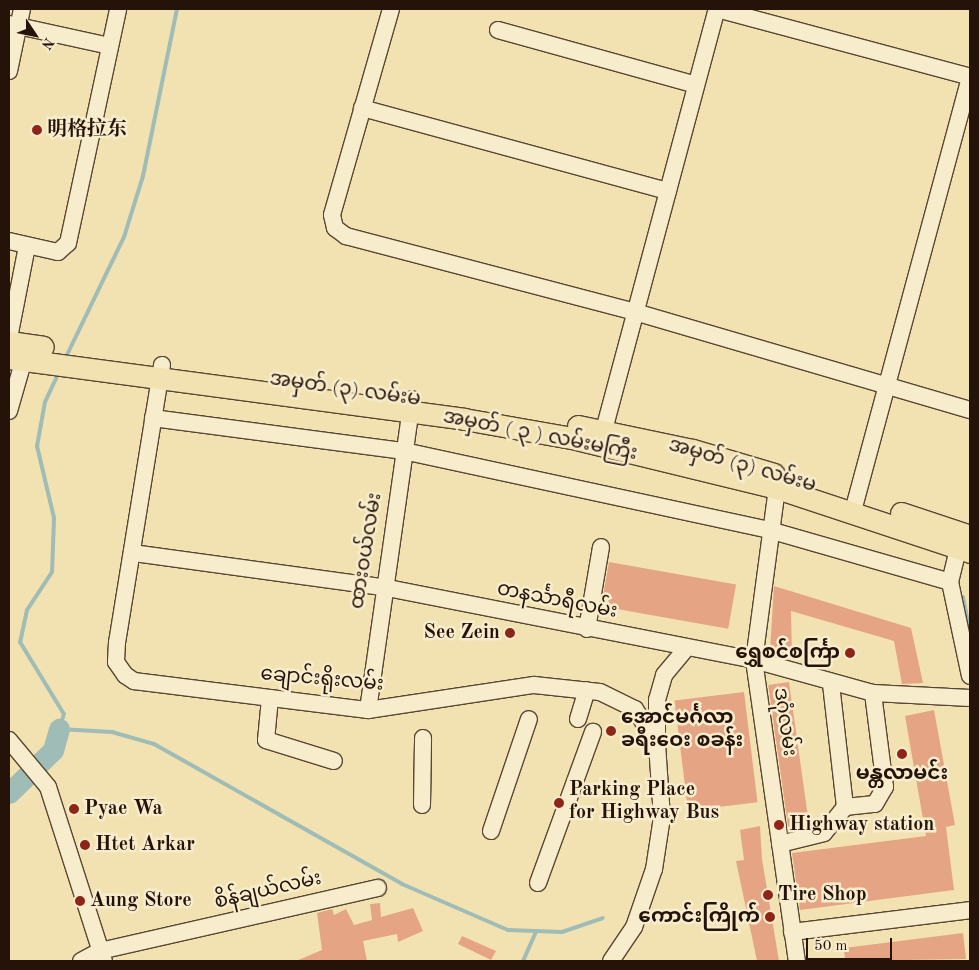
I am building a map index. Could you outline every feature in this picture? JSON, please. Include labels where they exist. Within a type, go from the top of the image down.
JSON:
[{"type":"main road","points":[[9,340],[65,356]]},
{"type":"main road","points":[[16,358],[65,356]]},
{"type":"main road","name":"အမှတ် ( ၃ ) လမ်းမကြီး","points":[[65,356],[160,371],[411,405],[602,438],[778,488],[855,504],[965,542]]},
{"type":"main road","name":"အမှတ် (၃) လမ်းမ","points":[[602,438],[693,450],[855,504]]},
{"type":"street","points":[[9,71],[14,25],[22,9]]},
{"type":"street","points":[[9,241],[58,252],[68,243],[118,9]]},
{"type":"street","points":[[391,9],[332,215],[335,228],[346,236],[635,312],[970,410]]},
{"type":"street","points":[[602,438],[717,9],[970,77],[889,387],[855,504]]},
{"type":"street","points":[[14,25],[110,46]]},
{"type":"street","points":[[498,30],[696,85]]},
{"type":"street","points":[[362,108],[668,191]]},
{"type":"street","points":[[9,340],[27,246]]},
{"type":"street","points":[[9,411],[16,358]]},
{"type":"street","name":"ချောင်းရိုးလမ်း","points":[[160,371],[133,553],[116,642],[116,662],[125,675],[134,681],[368,710],[526,686],[586,690],[635,709],[657,744],[662,817],[654,869],[634,927],[611,961]]},
{"type":"street","name":"ထားဝယ်လမ်း","points":[[368,710],[382,587],[411,405]]},
{"type":"street","points":[[153,418],[404,451],[769,530],[950,582]]},
{"type":"street","name":"ဒဂုံလမ်း","points":[[778,488],[769,530],[754,660],[797,961]]},
{"type":"street","points":[[965,542],[950,582],[970,669]]},
{"type":"street","points":[[587,629],[601,548]]},
{"type":"street","name":"တနင်္သာရီလမ်း","points":[[133,553],[382,587],[587,629],[754,660],[831,684],[873,693],[970,698]]},
{"type":"street","points":[[657,744],[657,700],[664,675],[687,648]]},
{"type":"street","points":[[831,684],[845,808]]},
{"type":"street","points":[[578,719],[586,690]]},
{"type":"street","points":[[780,844],[824,834],[845,808],[875,804],[885,787],[873,693]]},
{"type":"street","points":[[270,698],[266,740],[334,760]]},
{"type":"street","points":[[491,831],[529,719]]},
{"type":"street","points":[[538,883],[593,732]]},
{"type":"street","points":[[422,806],[423,738]]},
{"type":"street","points":[[14,744],[48,788],[102,956]]},
{"type":"street","name":"စိန်ချယ်လမ်း","points":[[81,961],[378,888]]},
{"type":"street","points":[[792,932],[970,910]]},
{"type":"building","points":[[609,562],[736,584],[728,629],[601,606]]},
{"type":"building","points":[[774,586],[911,628],[923,683],[902,684],[894,641],[791,611],[792,657],[770,651]]},
{"type":"building","points":[[789,682],[809,827],[789,830],[768,685]]},
{"type":"building","points":[[744,692],[758,802],[688,811],[675,701]]},
{"type":"building","points":[[934,710],[955,825],[946,827],[954,890],[800,910],[792,853],[926,836],[905,716]]},
{"type":"building","points":[[760,826],[762,859],[779,961],[757,961],[736,861],[744,860],[740,830]]},
{"type":"building","points":[[380,903],[381,917],[413,908],[423,931],[398,942],[397,934],[363,941],[367,961],[296,961],[322,950],[317,913],[332,909],[334,915],[346,909],[354,925],[372,920],[370,904]]},
{"type":"building","points":[[963,933],[966,959],[845,961],[844,948]]},
{"type":"building","points":[[462,936],[496,951],[491,960],[458,944]]},
{"type":"waterway","points":[[65,359],[124,237],[143,176],[177,9]]},
{"type":"waterway","points":[[59,372],[45,402],[37,446],[54,518],[52,572],[27,610],[20,642],[64,714],[59,729],[112,732],[154,744],[402,884],[508,930],[562,932],[603,918]]},
{"type":"waterway","points":[[963,597],[970,633]]},
{"type":"waterway","points":[[9,793],[53,750],[59,729]]},
{"type":"waterway","points":[[523,961],[536,932]]},
{"type":"place","name":"明格拉东","points":[[37,130]]},
{"type":"place","name":"See Zein","points":[[510,633]]},
{"type":"place","name":"ရွှေစင်စင်္ကြာ","points":[[850,653]]},
{"type":"place","name":"အောင်မင်္ဂလာ ခရီးဝေး စခန်း","points":[[611,731]]},
{"type":"place","name":"မန္တလာမင်း","points":[[902,754]]},
{"type":"place","name":"Parking Place for Highway Bus","points":[[559,803]]},
{"type":"place","name":"Pyae Wa","points":[[74,809]]},
{"type":"place","name":"Highway station","points":[[779,825]]},
{"type":"place","name":"Htet Arkar","points":[[85,845]]},
{"type":"place","name":"Tire Shop","points":[[768,895]]},
{"type":"place","name":"Aung Store","points":[[80,901]]},
{"type":"place","name":"ကောင်းကြိုက်","points":[[770,917]]}]
